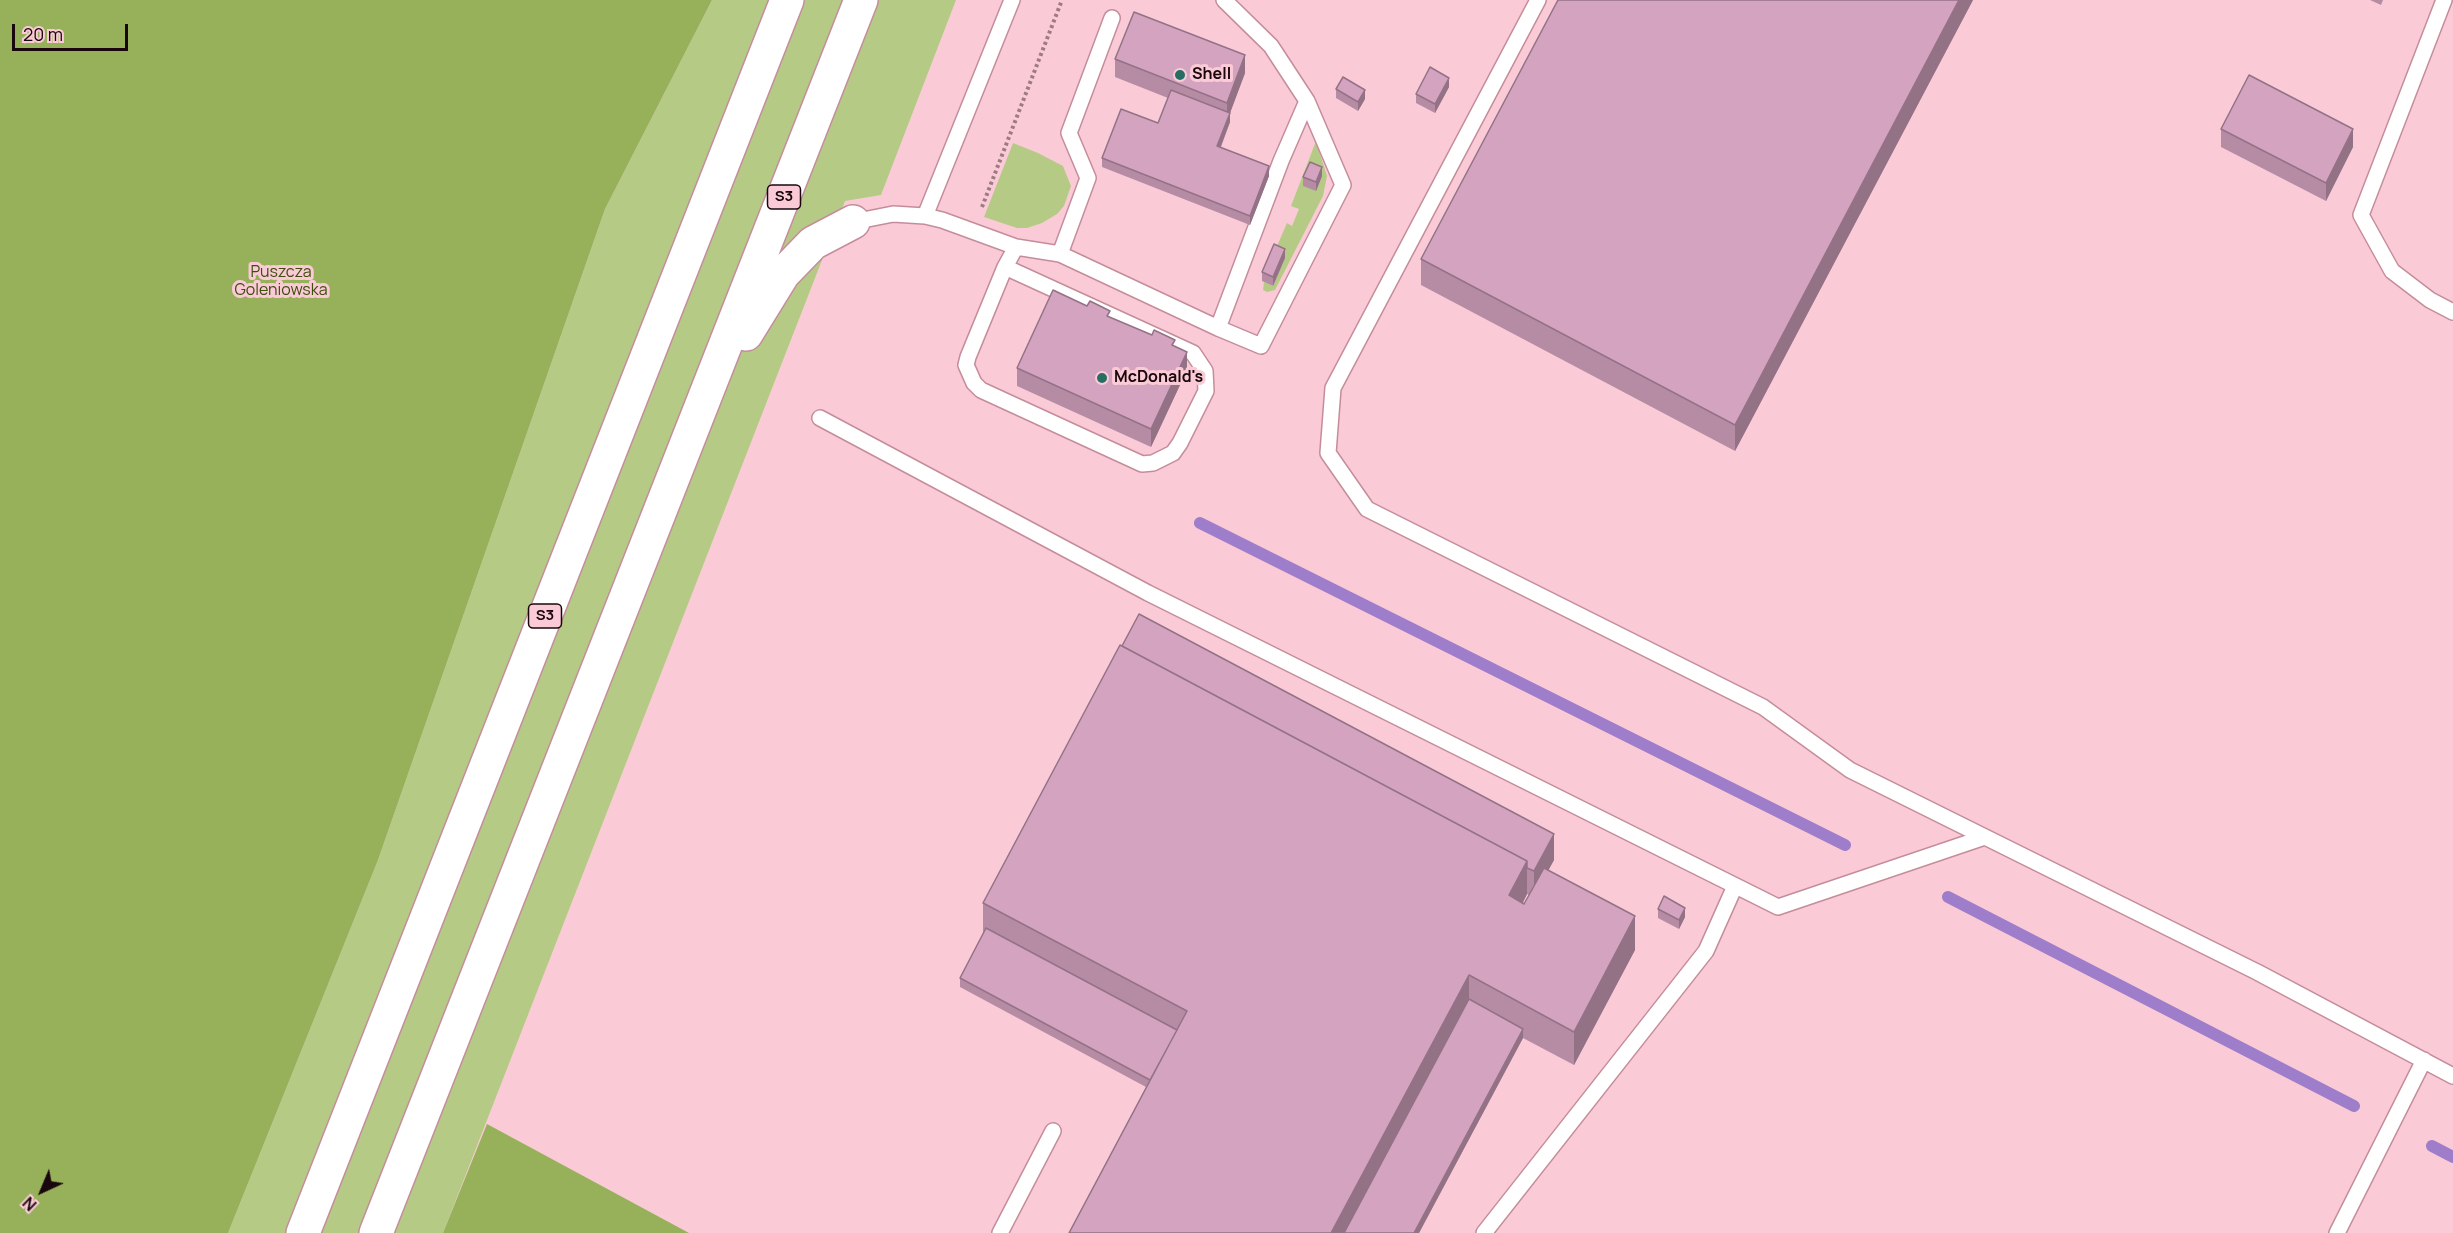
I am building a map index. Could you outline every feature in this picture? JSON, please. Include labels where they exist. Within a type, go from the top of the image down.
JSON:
[{"type":"highway","name":"S3","points":[[303,1233],[787,0]]},
{"type":"highway","name":"S3","points":[[376,1233],[861,0]]},
{"type":"highway","points":[[707,393],[783,274],[813,243],[853,222]]},
{"type":"lane","points":[[925,216],[1012,0]]},
{"type":"lane","points":[[853,222],[893,214],[925,216],[1016,247],[1059,254],[1261,346],[1343,185],[1307,101],[1271,46],[1224,0]]},
{"type":"lane","points":[[1538,0],[1333,388],[1328,453],[1367,509],[1763,707],[1850,770],[2257,972],[2453,1076]]},
{"type":"lane","points":[[2444,0],[2361,215],[2392,271],[2430,300],[2453,312]]},
{"type":"lane","points":[[1059,254],[1088,177],[1069,133],[1086,82],[1112,18]]},
{"type":"lane","points":[[1218,328],[1281,161],[1307,101]]},
{"type":"lane","points":[[1005,267],[1193,353],[1205,371],[1206,391],[1173,453],[1153,463],[1142,464],[981,390],[974,383],[966,365],[1005,267],[1016,247]]},
{"type":"lane","points":[[820,418],[1148,593],[1778,907],[1985,837]]},
{"type":"lane","points":[[1484,1233],[1706,951],[1735,886]]},
{"type":"lane","points":[[2337,1233],[2424,1060]]},
{"type":"lane","points":[[1000,1233],[1053,1131]]},
{"type":"path","points":[[973,231],[1062,0]]},
{"type":"green space","name":"Puszcza Goleniowska","points":[[0,0],[712,0],[605,209],[378,860],[228,1233],[0,1233]]},
{"type":"green space","points":[[712,0],[956,0],[881,195],[845,201],[443,1233],[228,1233],[378,860],[605,209]]},
{"type":"green space","points":[[1316,141],[1327,176],[1323,196],[1275,290],[1267,292],[1263,290],[1264,282],[1273,286],[1285,258],[1274,253],[1287,223],[1292,226],[1299,209],[1291,206]]},
{"type":"green space","points":[[1013,143],[1063,166],[1071,186],[1064,206],[1057,214],[1042,223],[1027,228],[1017,228],[984,217]]},
{"type":"green space","points":[[487,1124],[689,1233],[443,1233]]},
{"type":"building","points":[[1558,0],[1959,0],[1735,425],[1421,259]]},
{"type":"building","name":"Shell","points":[[1134,12],[1245,55],[1227,103],[1115,59]]},
{"type":"building","points":[[1430,67],[1449,78],[1435,104],[1416,94]]},
{"type":"building","points":[[2249,75],[2353,129],[2326,183],[2221,129]]},
{"type":"building","points":[[1343,77],[1365,90],[1358,102],[1336,89]]},
{"type":"building","points":[[1171,90],[1230,113],[1217,146],[1269,166],[1250,216],[1102,158],[1121,109],[1158,123]]},
{"type":"building","points":[[1310,162],[1322,167],[1316,182],[1303,177]]},
{"type":"building","points":[[1274,244],[1285,249],[1273,277],[1262,272]]},
{"type":"building","name":"McDonald's","points":[[1053,290],[1087,306],[1090,301],[1110,311],[1107,316],[1152,335],[1154,330],[1175,340],[1172,345],[1187,352],[1151,429],[1017,368]]},
{"type":"building","points":[[1139,614],[1554,834],[1534,871],[1527,868],[1527,861],[1122,646]]},
{"type":"building","points":[[1120,645],[1527,861],[1509,895],[1524,904],[1544,868],[1635,916],[1574,1032],[1469,975],[1331,1233],[1069,1233],[1187,1011],[983,903]]},
{"type":"building","points":[[1664,896],[1685,908],[1679,920],[1658,909]]},
{"type":"building","points":[[986,928],[1177,1030],[1150,1080],[960,978]]},
{"type":"building","points":[[1469,999],[1523,1029],[1414,1233],[1344,1233]]},
{"type":"waterway","points":[[1200,523],[1845,845]]},
{"type":"waterway","points":[[1948,897],[2354,1106]]},
{"type":"waterway","points":[[2432,1146],[2453,1157]]},
{"type":"place","name":"Shell","points":[[1180,75]]},
{"type":"place","name":"McDonald's","points":[[1102,378]]}]
